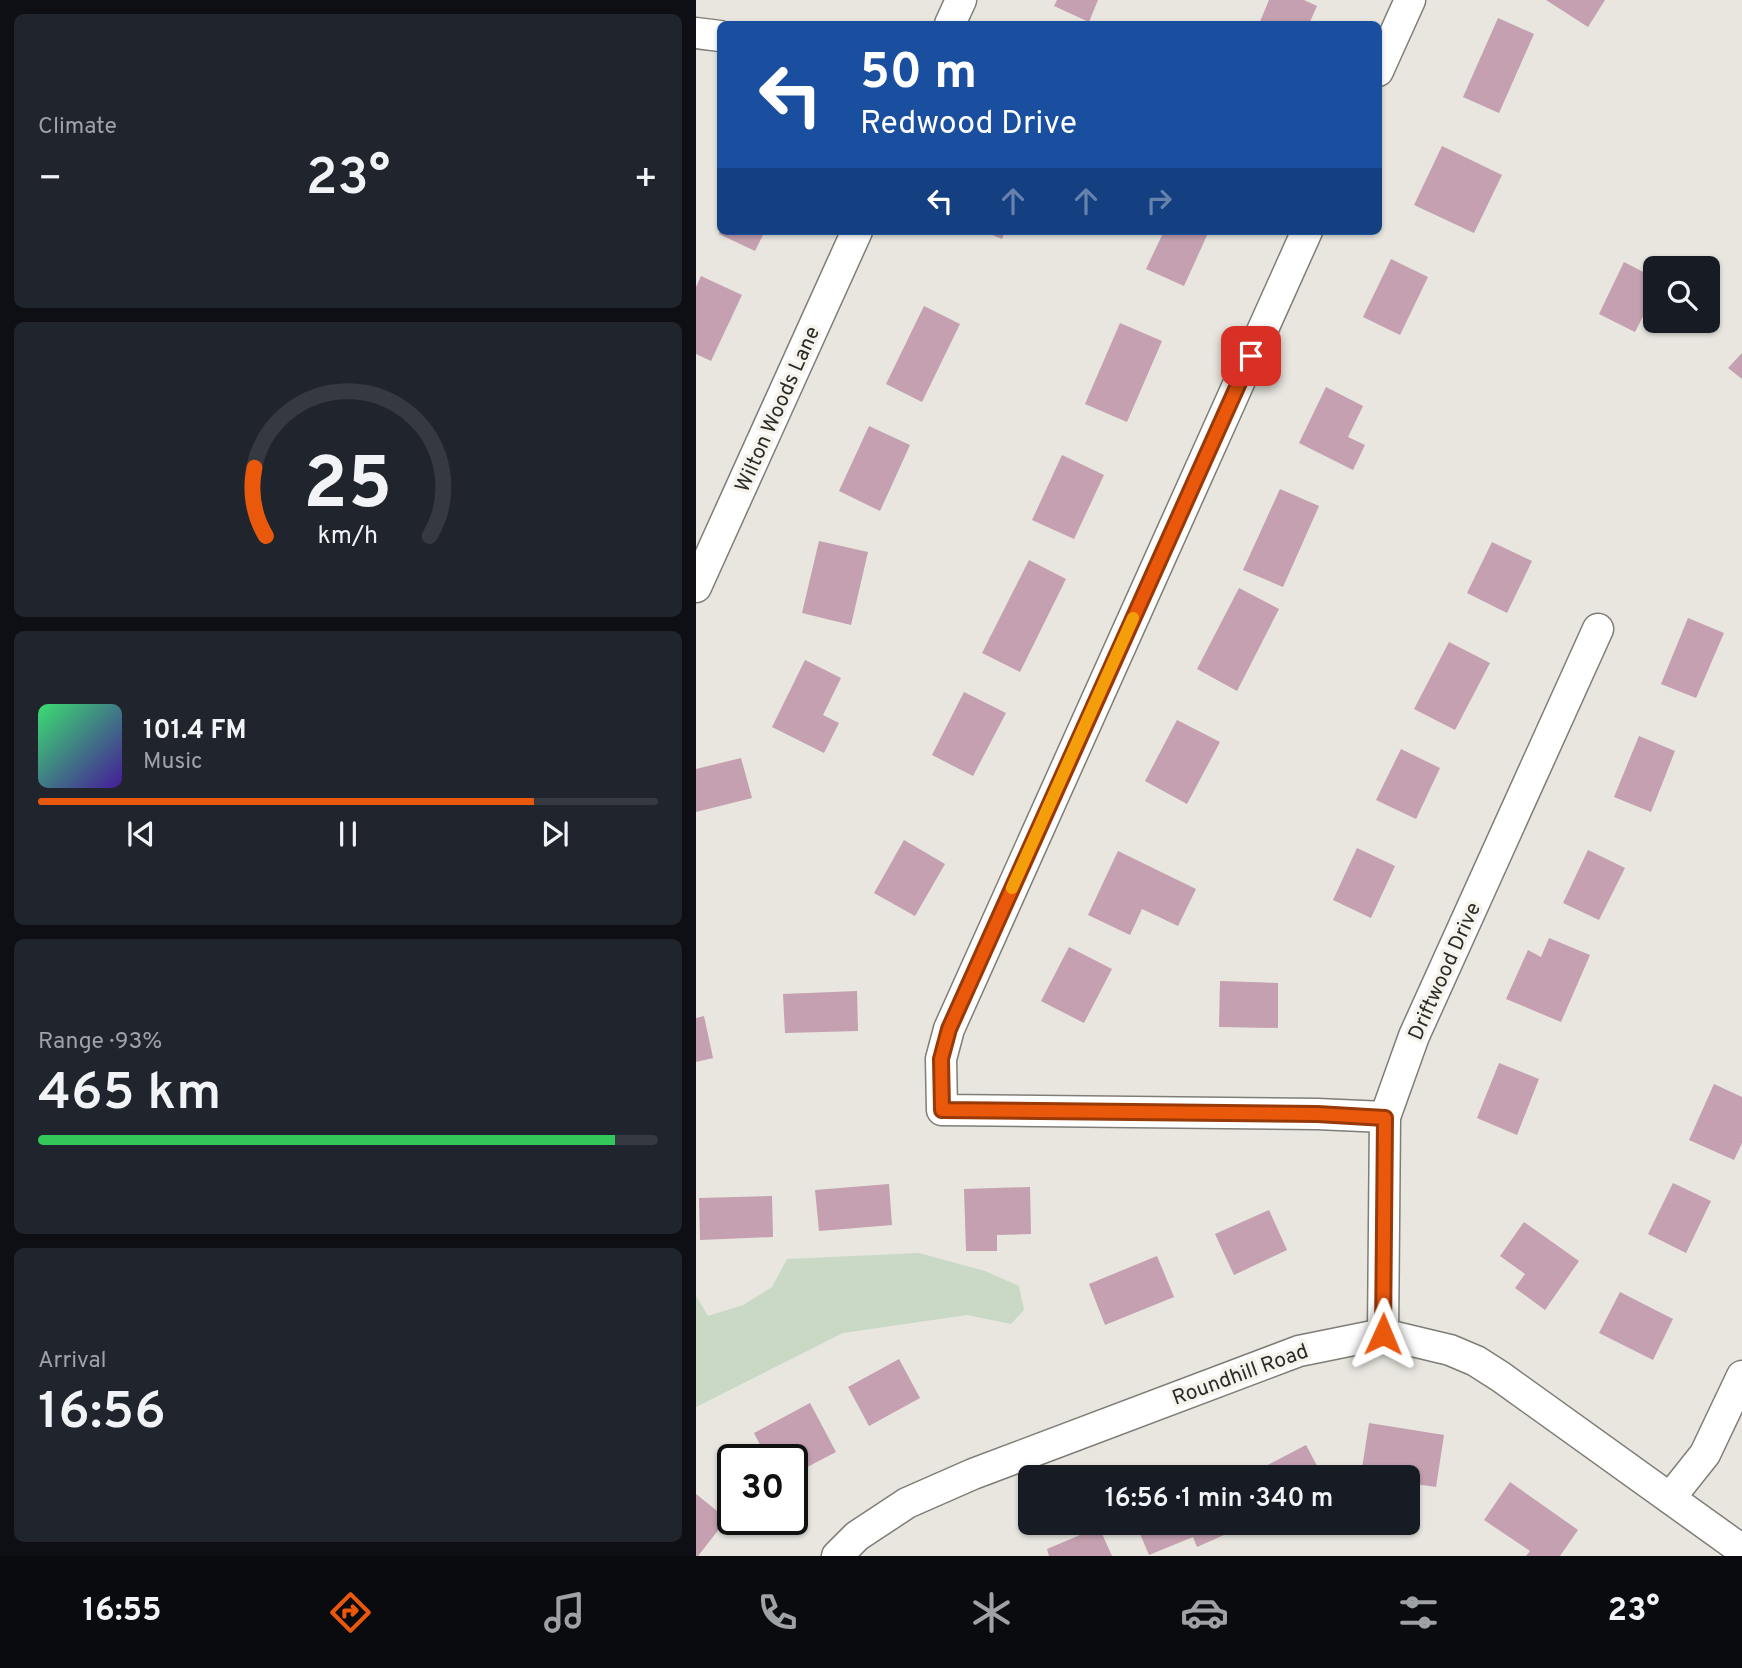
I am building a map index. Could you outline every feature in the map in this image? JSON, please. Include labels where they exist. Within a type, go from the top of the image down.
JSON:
[{"type":"street","points":[[951,21],[961,0]]},
{"type":"street","points":[[1382,62],[1410,0]]},
{"type":"street","points":[[696,33],[717,36]]},
{"type":"street","name":"Wilton Woods Lane","points":[[696,587],[855,235]]},
{"type":"street","points":[[1305,235],[949,1029],[941,1059],[942,1110],[1317,1114],[1385,1118]]},
{"type":"street","name":"Driftwood Drive","points":[[1383,1334],[1385,1118],[1414,1035],[1598,629]]},
{"type":"street","name":"Roundhill Road","points":[[837,1556],[857,1536],[907,1503],[973,1474],[1299,1351],[1383,1334],[1450,1350],[1501,1377],[1741,1550]]},
{"type":"street","points":[[1670,1498],[1705,1454],[1741,1376]]},
{"type":"green space","points":[[919,1253],[985,1271],[1019,1286],[1024,1310],[1011,1324],[967,1315],[843,1333],[696,1407],[696,1296],[708,1316],[743,1305],[772,1287],[787,1259]]},
{"type":"building","points":[[1057,0],[1098,0],[1089,21],[1054,6]]},
{"type":"building","points":[[1269,0],[1304,0],[1317,6],[1310,21],[1260,21]]},
{"type":"building","points":[[1546,0],[1605,0],[1588,27]]},
{"type":"building","points":[[1498,18],[1534,34],[1499,113],[1463,97]]},
{"type":"building","points":[[1442,146],[1502,175],[1474,233],[1414,205]]},
{"type":"building","points":[[721,235],[763,235],[755,251]]},
{"type":"building","points":[[1162,235],[1207,235],[1184,286],[1146,269]]},
{"type":"building","points":[[1391,259],[1428,277],[1400,335],[1363,317]]},
{"type":"building","points":[[1624,262],[1643,272],[1643,316],[1635,332],[1599,314]]},
{"type":"building","points":[[701,276],[742,295],[711,361],[696,354],[696,287]]},
{"type":"building","points":[[924,306],[960,324],[922,402],[886,384]]},
{"type":"building","points":[[1120,323],[1162,341],[1127,422],[1085,404]]},
{"type":"building","points":[[1742,353],[1742,379],[1728,368]]},
{"type":"building","points":[[1326,387],[1363,406],[1348,437],[1365,445],[1353,470],[1299,443]]},
{"type":"building","points":[[869,426],[910,445],[880,511],[839,491]]},
{"type":"building","points":[[1062,455],[1104,475],[1074,539],[1032,520]]},
{"type":"building","points":[[1280,489],[1319,506],[1283,587],[1243,570]]},
{"type":"building","points":[[819,541],[868,552],[851,625],[802,613]]},
{"type":"building","points":[[1492,542],[1532,561],[1507,613],[1467,593]]},
{"type":"building","points":[[1029,560],[1066,579],[1020,672],[982,653]]},
{"type":"building","points":[[1239,588],[1279,609],[1237,691],[1197,669]]},
{"type":"building","points":[[1688,618],[1724,633],[1696,698],[1661,684]]},
{"type":"building","points":[[1449,642],[1490,663],[1455,730],[1414,709]]},
{"type":"building","points":[[805,660],[841,678],[823,715],[839,723],[824,753],[772,727]]},
{"type":"building","points":[[964,692],[1006,713],[973,776],[932,755]]},
{"type":"building","points":[[1177,720],[1220,742],[1187,804],[1145,781]]},
{"type":"building","points":[[1639,736],[1675,751],[1651,812],[1614,797]]},
{"type":"building","points":[[1401,749],[1440,768],[1416,819],[1376,800]]},
{"type":"building","points":[[741,758],[752,798],[696,812],[696,769]]},
{"type":"building","points":[[904,840],[945,864],[915,916],[874,893]]},
{"type":"building","points":[[1357,848],[1395,866],[1371,918],[1333,900]]},
{"type":"building","points":[[1588,850],[1625,868],[1599,920],[1563,903]]},
{"type":"building","points":[[1118,851],[1196,889],[1178,926],[1142,909],[1130,935],[1088,915]]},
{"type":"building","points":[[1549,938],[1590,955],[1561,1022],[1506,999],[1528,950],[1541,957]]},
{"type":"building","points":[[1069,947],[1112,969],[1084,1023],[1041,1001]]},
{"type":"building","points":[[1220,981],[1278,983],[1278,1028],[1219,1027]]},
{"type":"building","points":[[857,991],[858,1031],[785,1033],[783,994]]},
{"type":"building","points":[[704,1016],[713,1058],[696,1062],[696,1018]]},
{"type":"building","points":[[1499,1063],[1539,1079],[1517,1135],[1477,1118]]},
{"type":"building","points":[[1714,1084],[1742,1097],[1742,1143],[1734,1160],[1689,1140]]},
{"type":"building","points":[[1673,1183],[1711,1201],[1686,1253],[1648,1234]]},
{"type":"building","points":[[889,1184],[892,1225],[819,1231],[815,1190]]},
{"type":"building","points":[[1030,1187],[1031,1234],[997,1235],[997,1251],[966,1251],[964,1189]]},
{"type":"building","points":[[772,1196],[773,1237],[700,1240],[699,1198]]},
{"type":"building","points":[[1269,1210],[1287,1250],[1234,1275],[1215,1234]]},
{"type":"building","points":[[1524,1222],[1579,1261],[1545,1310],[1515,1288],[1525,1274],[1500,1256]]},
{"type":"building","points":[[1157,1256],[1174,1297],[1105,1325],[1089,1284]]},
{"type":"building","points":[[1620,1292],[1673,1319],[1653,1360],[1599,1333]]},
{"type":"building","points":[[899,1359],[920,1398],[869,1426],[848,1387]]},
{"type":"building","points":[[810,1403],[836,1452],[808,1467],[808,1444],[760,1444],[754,1433]]},
{"type":"building","points":[[1369,1423],[1444,1435],[1436,1487],[1420,1485],[1420,1465],[1363,1465]]},
{"type":"building","points":[[1306,1445],[1317,1465],[1268,1465]]},
{"type":"building","points":[[1510,1482],[1578,1530],[1560,1556],[1526,1556],[1530,1551],[1484,1520]]},
{"type":"building","points":[[696,1494],[717,1511],[717,1532],[696,1556]]},
{"type":"building","points":[[1080,1535],[1103,1535],[1112,1556],[1049,1556],[1047,1549]]},
{"type":"building","points":[[1141,1535],[1224,1535],[1197,1547],[1193,1537],[1149,1555]]},
{"type":"slow traffic","points":[[1012,888],[1133,618]]},
{"type":"route","points":[[1251,356],[949,1029],[941,1059],[942,1110],[1317,1114],[1385,1118],[1383,1334]]}]
